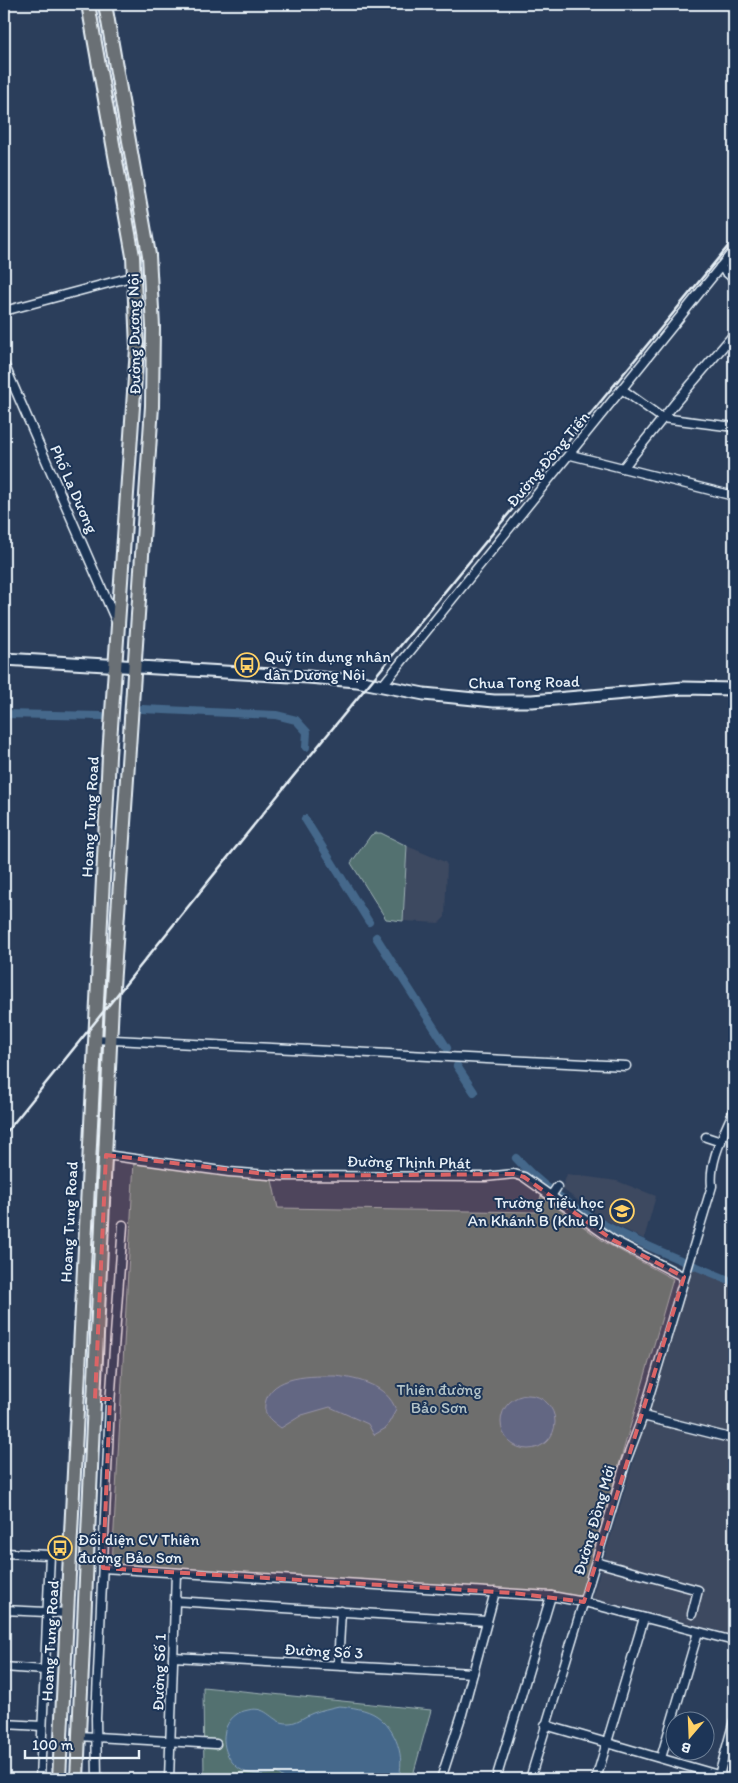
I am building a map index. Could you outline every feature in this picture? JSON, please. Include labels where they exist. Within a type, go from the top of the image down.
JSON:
[{"type":"main road","name":"Đường Dương Nội","points":[[88,4],[135,276],[137,348],[115,666]]},
{"type":"main road","name":"Đường Dương Nội","points":[[105,4],[150,272],[153,327],[152,406],[134,667]]},
{"type":"main road","points":[[135,276],[150,272]]},
{"type":"main road","name":"Chua Tong Road","points":[[4,659],[308,677],[382,686],[424,694],[494,701],[532,701],[684,688],[734,689]]},
{"type":"main road","name":"Hoang Tung Road","points":[[59,1779],[85,1226],[115,666]]},
{"type":"main road","name":"Hoang Tung Road","points":[[77,1779],[106,1155],[134,667]]},
{"type":"main road","points":[[85,1226],[104,1226]]},
{"type":"main road","points":[[78,1378],[96,1378]]},
{"type":"street","name":"Đường Đồng Tiến","points":[[382,686],[524,509],[624,390],[734,250]]},
{"type":"street","points":[[720,267],[734,278]]},
{"type":"street","points":[[4,311],[135,276]]},
{"type":"street","points":[[623,468],[662,418],[734,334]]},
{"type":"street","name":"Phố La Dương","points":[[4,364],[118,626]]},
{"type":"street","points":[[624,390],[662,418],[734,427]]},
{"type":"street","points":[[571,455],[734,496]]},
{"type":"street","points":[[95,1039],[626,1066]]},
{"type":"street","name":"Đường Đồng Mới","points":[[530,1779],[626,1460],[643,1416],[688,1260],[712,1186],[711,1174],[720,1142],[731,1129],[734,1110]]},
{"type":"street","points":[[706,1138],[720,1142]]},
{"type":"street","name":"Đường Thịnh Phát","points":[[106,1155],[229,1172],[283,1176],[485,1177],[514,1174],[554,1192],[613,1240],[685,1274]]},
{"type":"street","points":[[97,1779],[96,1737],[110,1399],[123,1225]]},
{"type":"street","points":[[95,1399],[110,1399]]},
{"type":"street","points":[[643,1416],[734,1439]]},
{"type":"street","points":[[4,1553],[50,1555],[40,1779]]},
{"type":"street","points":[[596,1562],[698,1590],[692,1614]]},
{"type":"street","points":[[103,1568],[550,1596],[584,1602],[734,1641]]},
{"type":"street","name":"Đường Số 1","points":[[169,1779],[176,1573]]},
{"type":"street","points":[[441,1779],[495,1592]]},
{"type":"street","points":[[496,1779],[550,1596]]},
{"type":"street","points":[[176,1601],[487,1621]]},
{"type":"street","points":[[4,1610],[67,1613]]},
{"type":"street","points":[[338,1665],[341,1612]]},
{"type":"street","points":[[596,1779],[644,1618]]},
{"type":"street","points":[[661,1758],[698,1632]]},
{"type":"street","name":"Đường Số 3","points":[[174,1657],[473,1673]]},
{"type":"street","points":[[4,1667],[44,1670]]},
{"type":"street","points":[[718,1777],[734,1722]]},
{"type":"street","points":[[4,1724],[42,1726]]},
{"type":"street","points":[[545,1725],[661,1758],[718,1777],[732,1779]]},
{"type":"street","points":[[79,1736],[216,1744]]},
{"type":"highlighted area","points":[[106,1155],[283,1176],[514,1174],[524,1177],[613,1240],[684,1277],[584,1602],[513,1593],[103,1568],[110,1399],[95,1399]]},
{"type":"shaded area","points":[[407,846],[445,862],[447,865],[445,917],[439,923],[403,921]]},
{"type":"shaded area","name":"Trường Tiểu học An Khánh B (Khu B)","points":[[567,1174],[617,1181],[656,1196],[644,1239],[605,1220],[562,1189]]},
{"type":"shaded area","points":[[692,1267],[734,1285],[734,1635],[592,1598]]},
{"type":"shaded area","points":[[336,1376],[363,1381],[379,1389],[392,1401],[396,1410],[386,1428],[374,1435],[368,1424],[330,1407],[302,1415],[281,1428],[267,1415],[265,1404],[269,1394],[275,1387],[284,1382],[305,1377]]},
{"type":"shaded area","points":[[528,1395],[538,1397],[547,1403],[553,1412],[555,1422],[553,1432],[547,1441],[538,1447],[528,1449],[518,1447],[509,1441],[503,1432],[501,1422],[503,1412],[509,1403],[518,1397]]},
{"type":"shaded area","points":[[339,1706],[369,1712],[377,1716],[389,1728],[400,1753],[401,1762],[398,1779],[285,1779],[277,1773],[247,1773],[236,1766],[226,1752],[224,1735],[226,1727],[230,1720],[240,1712],[255,1709],[261,1710],[278,1721],[289,1723],[310,1714]]},
{"type":"green space","points":[[381,833],[407,846],[403,921],[386,919],[351,863],[371,835]]},
{"type":"green space","name":"Thiên đường Bảo Sơn","points":[[134,1161],[272,1180],[278,1208],[536,1212],[541,1196],[606,1243],[673,1279],[581,1596],[112,1565]]},
{"type":"green space","points":[[203,1687],[431,1710],[412,1779],[204,1779]]},
{"type":"waterway","points":[[142,709],[276,715],[296,720],[307,732],[306,747]]},
{"type":"waterway","points":[[4,714],[102,716]]},
{"type":"waterway","points":[[305,819],[369,922]]},
{"type":"waterway","points":[[376,937],[447,1048]]},
{"type":"waterway","points":[[457,1066],[474,1092]]},
{"type":"waterway","points":[[516,1158],[538,1180],[589,1216],[618,1232],[734,1282]]},
{"type":"railway","points":[[4,1135],[287,784],[734,239]]},
{"type":"place","name":"Quỹ tín dụng nhân dân Dương Nội","points":[[247,665]]},
{"type":"place","name":"Trường Tiểu học An Khánh B (Khu B)","points":[[622,1211]]},
{"type":"place","name":"Đối diện CV Thiên đường Bảo Sơn","points":[[60,1548]]}]
